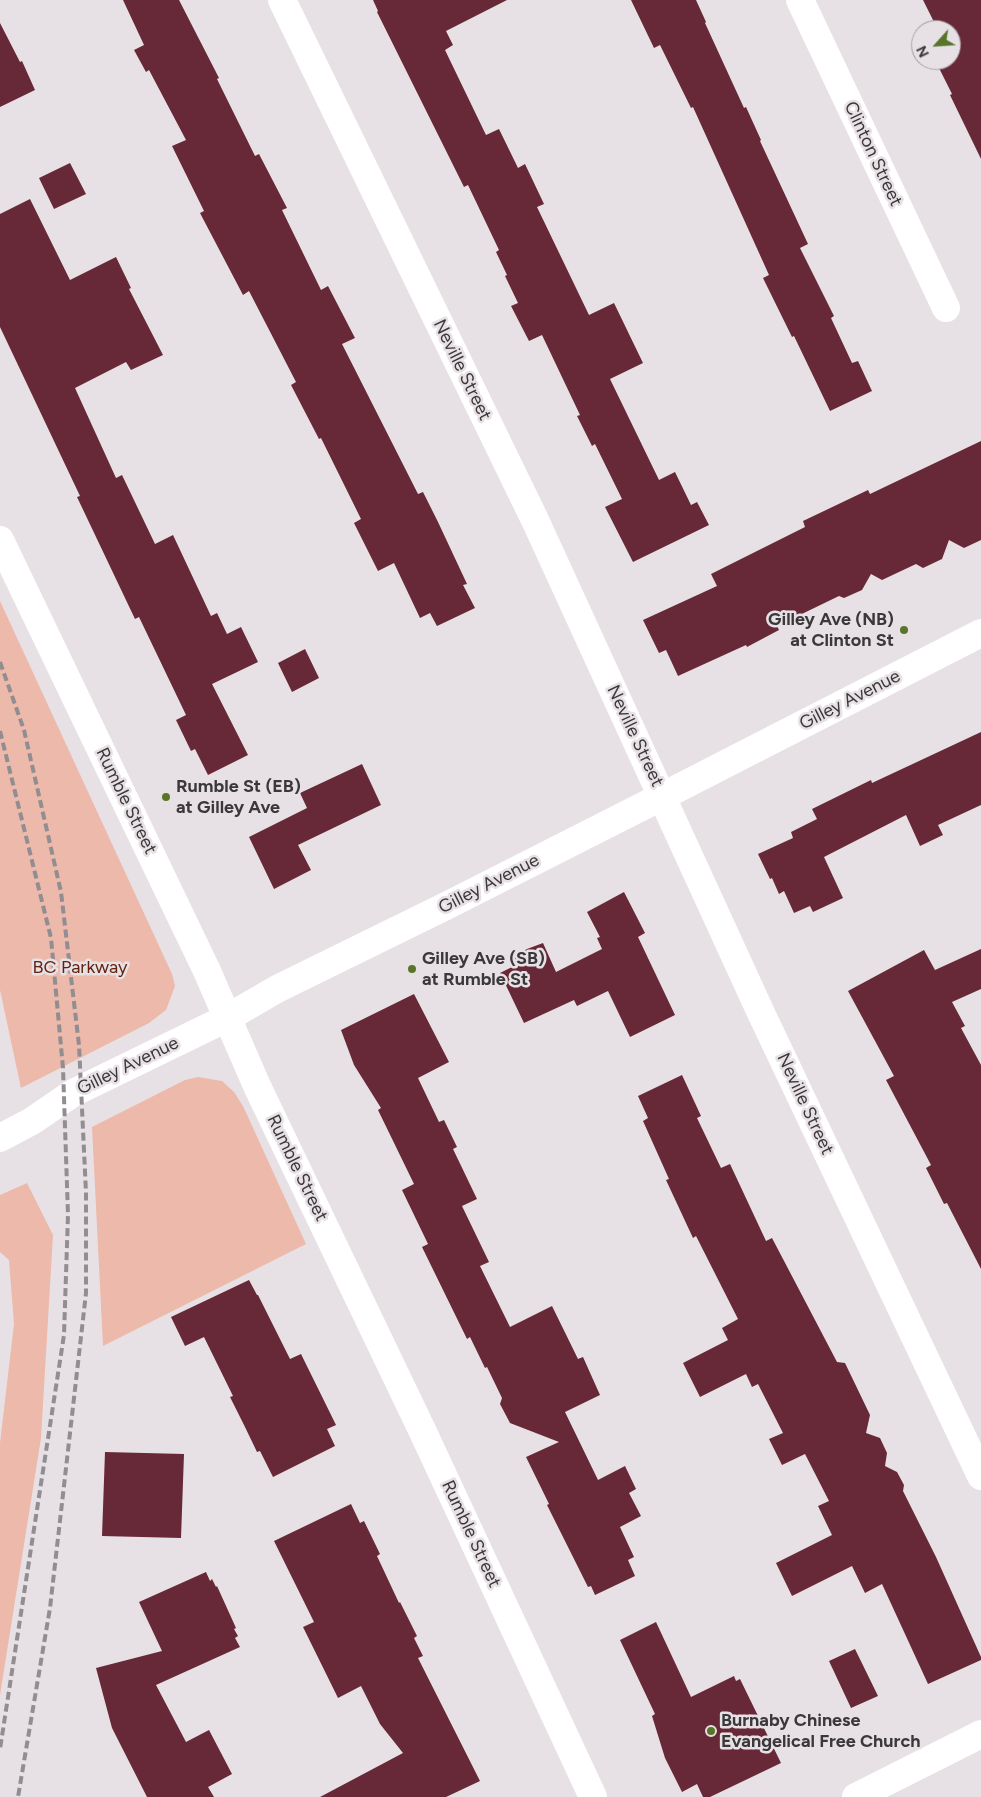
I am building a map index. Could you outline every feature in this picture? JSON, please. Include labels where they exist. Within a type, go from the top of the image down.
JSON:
[{"type":"street","name":"Neville Street","points":[[282,0],[535,520],[761,1013],[981,1476]]},
{"type":"street","name":"Clinton Street","points":[[800,0],[946,308]]},
{"type":"street","name":"Rumble Street","points":[[0,540],[207,971],[257,1086],[426,1438],[593,1797]]},
{"type":"street","name":"Gilley Avenue","points":[[0,1138],[32,1122],[73,1093],[227,1018],[276,989],[448,905],[981,633]]},
{"type":"street","points":[[856,1797],[981,1734]]},
{"type":"green space","name":"BC Parkway","points":[[0,601],[172,974],[175,986],[166,1010],[149,1023],[21,1088],[0,990]]},
{"type":"green space","points":[[198,1077],[222,1081],[234,1092],[243,1106],[306,1244],[103,1346],[92,1127],[185,1080]]},
{"type":"green space","points":[[27,1183],[53,1235],[41,1438],[0,1695],[0,1443],[14,1324],[9,1260],[0,1252],[0,1195]]},
{"type":"building","points":[[123,0],[179,0],[219,78],[217,79],[255,156],[259,154],[287,208],[282,210],[321,290],[328,286],[355,338],[342,344],[418,494],[423,492],[467,584],[463,585],[475,608],[437,626],[430,613],[420,618],[394,563],[378,571],[354,523],[361,519],[321,438],[319,439],[291,385],[296,382],[249,291],[243,295],[200,213],[204,211],[172,146],[186,140],[149,70],[146,72],[134,50],[144,45]]},
{"type":"building","points":[[373,0],[507,0],[446,31],[453,45],[445,50],[486,135],[499,129],[518,168],[525,164],[544,204],[537,207],[589,315],[614,303],[643,363],[610,379],[659,480],[675,472],[691,505],[697,502],[709,525],[633,562],[605,507],[622,499],[595,444],[592,446],[577,416],[580,415],[542,335],[529,341],[511,306],[518,303],[496,252],[499,250],[468,185],[464,187],[377,12]]},
{"type":"building","points":[[631,0],[696,0],[808,244],[800,248],[834,316],[831,318],[852,363],[858,361],[872,391],[830,411],[794,336],[792,337],[763,278],[769,275],[693,107],[691,108],[660,45],[654,48]]},
{"type":"building","points":[[923,0],[981,0],[981,159],[940,70],[961,70],[961,20],[933,20]]},
{"type":"building","points":[[0,23],[20,62],[22,61],[35,90],[0,107]]},
{"type":"building","points":[[70,163],[86,194],[54,209],[39,178]]},
{"type":"building","points":[[30,199],[70,280],[116,257],[131,288],[129,289],[163,355],[131,370],[126,362],[75,388],[116,478],[122,475],[155,544],[173,535],[211,616],[217,613],[227,634],[241,627],[258,662],[212,684],[248,755],[208,775],[195,749],[191,751],[176,720],[186,715],[139,617],[135,619],[77,497],[80,496],[0,327],[0,214]]},
{"type":"building","points":[[981,441],[981,540],[964,548],[949,540],[942,559],[923,568],[916,564],[882,580],[871,574],[862,590],[844,598],[839,596],[777,626],[779,630],[747,647],[746,645],[678,676],[666,650],[659,653],[643,620],[717,586],[711,574],[805,527],[803,521],[868,490],[870,494]]},
{"type":"building","points":[[305,649],[319,678],[292,692],[278,663]]},
{"type":"building","points":[[981,732],[981,805],[938,825],[943,835],[920,846],[906,815],[824,857],[843,898],[813,912],[810,906],[794,913],[784,891],[779,894],[758,854],[793,838],[791,832],[817,819],[812,809],[871,780],[872,783]]},
{"type":"building","points":[[362,764],[381,805],[298,845],[311,870],[274,889],[249,837],[307,808],[300,793]]},
{"type":"building","points":[[624,892],[645,933],[638,937],[675,1015],[630,1037],[608,991],[577,1006],[574,1000],[524,1023],[500,973],[516,965],[512,958],[527,949],[543,943],[556,972],[602,949],[597,938],[600,937],[587,912]]},
{"type":"building","points":[[981,949],[981,989],[952,1002],[965,1026],[961,1028],[981,1065],[981,1269],[947,1203],[944,1204],[926,1168],[931,1165],[886,1080],[894,1076],[848,991],[924,950],[935,970]]},
{"type":"building","points":[[414,994],[449,1062],[418,1078],[439,1122],[444,1120],[457,1147],[453,1149],[477,1199],[462,1206],[489,1262],[480,1266],[510,1327],[552,1306],[578,1359],[583,1357],[600,1395],[565,1412],[598,1480],[625,1466],[636,1489],[629,1493],[641,1516],[620,1527],[634,1557],[628,1560],[635,1576],[595,1595],[591,1586],[588,1587],[547,1505],[549,1504],[526,1457],[559,1442],[510,1423],[500,1404],[502,1398],[487,1367],[485,1368],[470,1337],[467,1339],[422,1247],[428,1244],[402,1190],[414,1184],[378,1110],[381,1108],[354,1065],[341,1030]]},
{"type":"building","points":[[682,1075],[701,1116],[697,1118],[721,1168],[730,1164],[766,1241],[772,1238],[837,1362],[845,1363],[870,1415],[866,1433],[880,1438],[887,1453],[885,1466],[897,1472],[904,1485],[903,1491],[936,1557],[981,1660],[928,1684],[882,1584],[865,1593],[852,1566],[792,1596],[776,1563],[832,1535],[818,1506],[829,1501],[805,1454],[782,1465],[769,1439],[783,1433],[758,1384],[752,1387],[746,1374],[700,1397],[683,1363],[728,1340],[722,1328],[738,1319],[696,1236],[693,1238],[666,1180],[669,1179],[643,1121],[648,1118],[638,1096]]},
{"type":"building","points":[[249,1280],[290,1359],[301,1354],[336,1425],[327,1429],[335,1446],[273,1477],[260,1451],[257,1452],[230,1397],[233,1396],[204,1337],[185,1346],[171,1317]]},
{"type":"building","points":[[105,1452],[184,1454],[181,1538],[102,1536]]},
{"type":"building","points":[[351,1504],[360,1523],[364,1521],[380,1554],[377,1556],[417,1636],[414,1638],[423,1656],[418,1658],[480,1781],[446,1797],[320,1797],[403,1753],[380,1724],[361,1686],[338,1698],[303,1627],[314,1622],[274,1541]]},
{"type":"building","points":[[206,1572],[210,1581],[212,1579],[217,1586],[236,1628],[234,1629],[238,1636],[235,1638],[240,1647],[156,1685],[186,1742],[209,1730],[232,1774],[208,1787],[214,1797],[147,1797],[112,1728],[96,1668],[162,1651],[139,1602]]},
{"type":"building","name":"Burnaby Chinese Evangelical Free Church","points":[[656,1622],[691,1697],[734,1676],[736,1681],[740,1679],[781,1763],[710,1797],[703,1797],[697,1784],[682,1792],[665,1758],[652,1716],[655,1714],[620,1640]]},
{"type":"building","points":[[855,1649],[878,1696],[851,1708],[829,1661]]},
{"type":"railway","points":[[0,662],[24,730],[61,892],[79,1045],[86,1193],[86,1293],[50,1608],[18,1797]]},
{"type":"railway","points":[[0,731],[51,938],[63,1068],[68,1215],[64,1335],[0,1749]]},
{"type":"place","name":"Gilley Ave (NB) at Clinton St","points":[[904,630]]},
{"type":"place","name":"Rumble St (EB) at Gilley Ave","points":[[166,797]]},
{"type":"place","name":"Gilley Ave (SB) at Rumble St","points":[[412,969]]},
{"type":"place","name":"Burnaby Chinese Evangelical Free Church","points":[[711,1731]]}]
